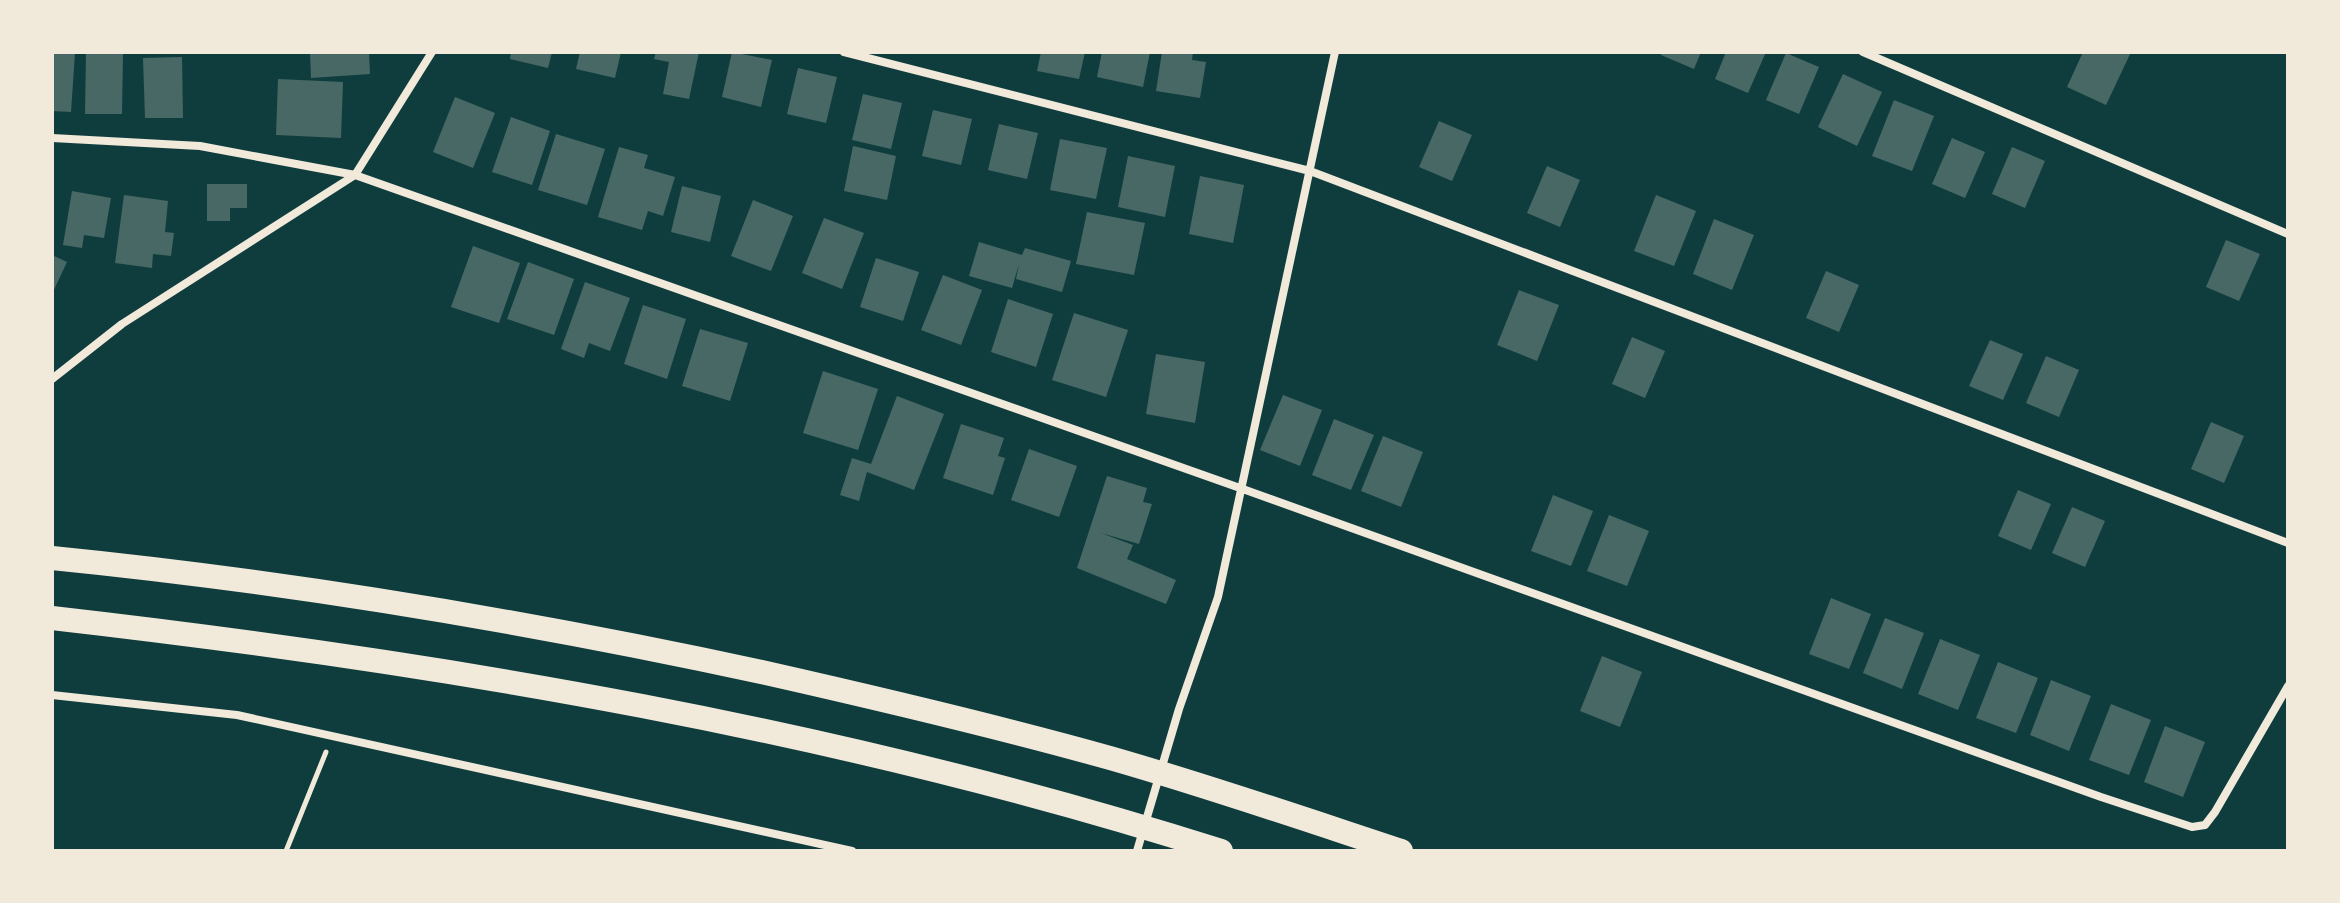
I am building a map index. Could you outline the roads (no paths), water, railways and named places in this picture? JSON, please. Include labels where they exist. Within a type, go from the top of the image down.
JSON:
[{"type":"highway","points":[[52,558],[253,580],[520,623],[681,655],[885,700],[1106,757],[1401,851]]},
{"type":"highway","points":[[52,618],[254,642],[408,665],[729,724],[882,758],[1092,811],[1221,851]]},
{"type":"street","points":[[52,379],[122,324],[355,175],[432,52]]},
{"type":"street","points":[[844,52],[1310,171],[2288,543]]},
{"type":"street","points":[[1137,851],[1179,709],[1218,597],[1335,52]]},
{"type":"street","points":[[1863,52],[2288,234]]},
{"type":"street","points":[[52,138],[200,146],[355,175],[2192,827],[2205,825],[2215,812],[2288,686]]},
{"type":"street","points":[[52,695],[237,715],[852,851]]}]
